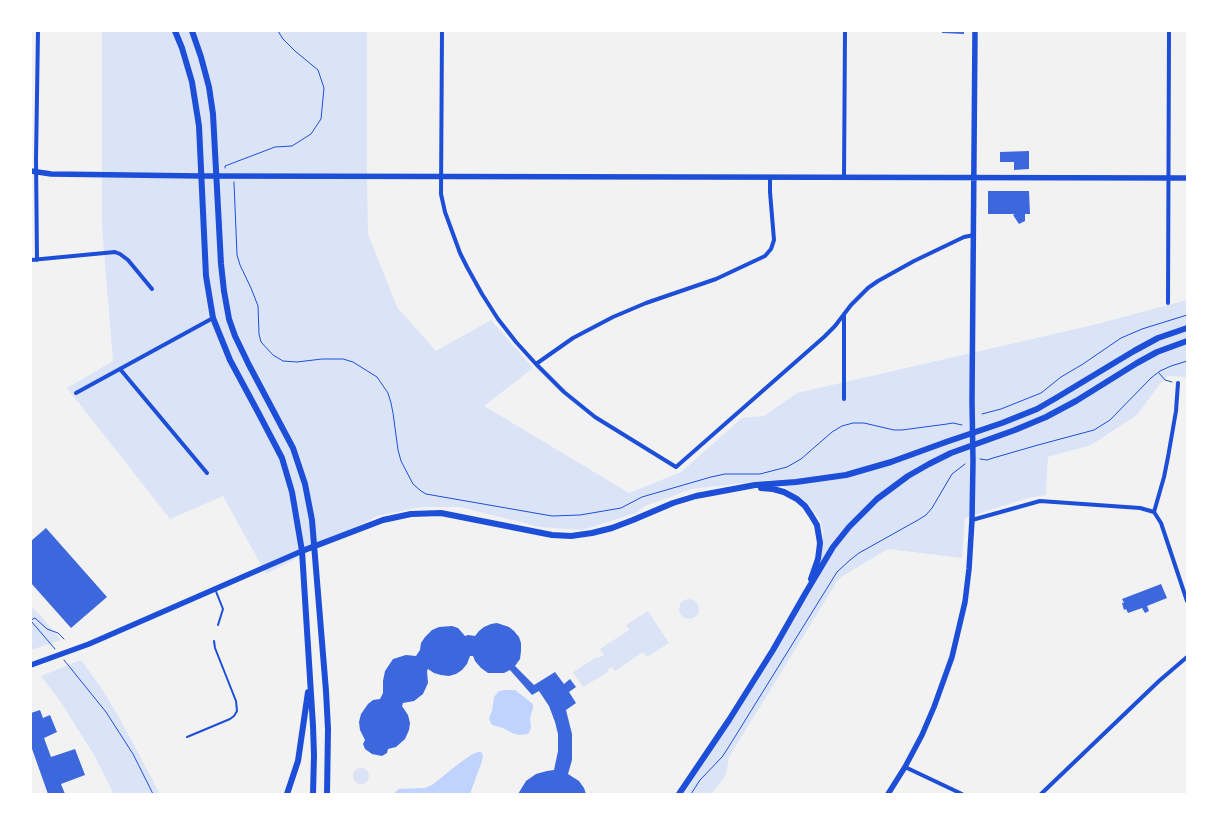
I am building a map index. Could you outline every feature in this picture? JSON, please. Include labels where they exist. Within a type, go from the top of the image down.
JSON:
[{"type":"highway","points":[[176,31],[188,66],[195,95],[199,126],[206,276],[213,318],[230,360],[282,458],[292,492],[302,551],[314,745],[313,794]]},
{"type":"highway","points":[[192,31],[209,87],[213,114],[221,264],[229,319],[249,365],[293,448],[305,484],[312,520],[328,729],[327,794]]},
{"type":"highway","points":[[302,551],[383,520],[410,514],[441,513],[552,535],[571,536],[612,528],[680,500],[696,496],[755,485],[846,475],[891,462],[1037,409],[1158,338],[1187,328]]},
{"type":"highway","points":[[679,794],[730,720],[841,537],[877,499],[908,476],[929,464],[1046,417],[1076,401],[1136,363],[1187,341]]},
{"type":"highway","points":[[732,489],[766,488],[784,492],[797,499],[811,514],[819,532],[820,551],[805,594]]},
{"type":"highway","points":[[287,794],[298,761],[310,678]]},
{"type":"main road","points":[[888,794],[922,735],[952,657],[966,594],[969,569],[973,446],[975,31]]},
{"type":"main road","points":[[34,172],[50,174],[201,176],[1187,178]]},
{"type":"main road","points":[[31,665],[89,644],[302,551]]},
{"type":"street","points":[[37,260],[34,172],[38,31]]},
{"type":"street","points":[[442,31],[441,194],[460,253],[467,267],[498,319],[516,342],[564,392],[595,417],[676,467],[824,338],[860,295],[878,281],[914,261],[964,237],[974,235]]},
{"type":"street","points":[[844,178],[845,31]]},
{"type":"street","points":[[1168,31],[1168,303]]},
{"type":"street","points":[[536,364],[573,338],[613,317],[646,303],[716,279],[765,256],[771,249],[774,240],[770,178]]},
{"type":"street","points":[[31,260],[115,252],[128,260],[152,289]]},
{"type":"street","points":[[844,314],[844,399]]},
{"type":"street","points":[[76,393],[213,318]]},
{"type":"street","points":[[120,369],[207,473]]},
{"type":"street","points":[[1154,512],[1168,457],[1176,411],[1178,383]]},
{"type":"street","points":[[972,520],[1040,501],[1140,508],[1154,512],[1161,523],[1187,601]]},
{"type":"street","points":[[1041,794],[1187,656]]},
{"type":"street","points":[[905,767],[962,794]]},
{"type":"lane","points":[[216,589],[223,609],[218,625]]},
{"type":"lane","points":[[187,737],[230,719],[237,711],[236,701],[214,641]]},
{"type":"path","points":[[225,166],[275,147],[292,146],[311,134],[321,119],[324,88],[318,70],[295,51],[278,31]]},
{"type":"path","points":[[234,182],[237,255],[258,306],[259,334],[262,342],[272,355],[283,361],[297,362],[322,358],[343,359],[353,362],[377,377],[388,393],[391,403],[398,450],[402,461],[413,484],[426,494],[542,515],[571,516],[621,508],[648,495],[711,477],[725,474],[760,474],[787,467],[801,459],[832,432],[842,426],[853,423],[864,423],[894,430],[953,423],[962,426]]},
{"type":"path","points":[[982,414],[1041,393],[1060,377],[1121,338],[1142,329],[1187,315]]},
{"type":"path","points":[[980,459],[987,460],[1103,426],[1158,372],[1187,361]]},
{"type":"path","points":[[1158,372],[1165,380],[1178,383]]},
{"type":"path","points":[[691,794],[700,780],[728,748],[837,572],[859,553],[926,515],[952,474],[965,464]]},
{"type":"path","points":[[47,640],[31,621],[35,618],[64,639]]},
{"type":"path","points":[[71,668],[112,721],[133,754],[153,794]]},
{"type":"shaded area","points":[[102,31],[367,31],[368,234],[397,307],[436,351],[491,320],[533,368],[484,406],[629,493],[681,472],[742,418],[764,416],[797,393],[1093,325],[1187,300],[1187,377],[1168,376],[1137,415],[1091,445],[1048,457],[1046,495],[1028,498],[965,518],[962,558],[888,549],[841,577],[729,757],[726,775],[711,794],[684,794],[820,575],[823,531],[821,522],[810,506],[798,495],[772,480],[692,489],[645,506],[636,513],[582,530],[540,527],[460,507],[421,507],[377,516],[266,574],[223,496],[170,519],[67,388],[113,361],[102,227]]},
{"type":"shaded area","points":[[689,599],[696,602],[699,609],[696,616],[689,619],[682,616],[679,609],[682,602]]},
{"type":"shaded area","points":[[31,606],[40,615],[61,640],[31,650]]},
{"type":"shaded area","points":[[648,611],[669,643],[647,657],[643,652],[615,671],[612,667],[607,670],[608,672],[583,687],[573,672],[597,657],[604,655],[600,649],[629,630],[626,625]]},
{"type":"shaded area","points":[[81,660],[119,717],[160,794],[114,794],[94,755],[60,701],[41,676]]},
{"type":"shaded area","points":[[358,768],[364,768],[369,773],[367,782],[358,784],[353,779],[353,773]]},
{"type":"water","points":[[515,690],[533,704],[530,718],[531,728],[528,734],[519,735],[492,725],[489,718],[494,697],[499,691]]},
{"type":"water","points":[[481,752],[483,755],[482,761],[470,794],[393,794],[399,789],[425,788],[432,785],[457,765]]},
{"type":"building","points":[[942,31],[964,31],[964,34],[942,33]]},
{"type":"building","points":[[1029,151],[1029,169],[1014,170],[1014,162],[1000,162],[1000,152]]},
{"type":"building","points":[[988,191],[1029,191],[1030,214],[1025,214],[1025,221],[1019,224],[1013,215],[1015,214],[988,214]]},
{"type":"building","points":[[46,528],[107,597],[71,628],[31,583],[31,541]]},
{"type":"building","points":[[1161,584],[1167,598],[1147,606],[1149,611],[1145,613],[1142,608],[1128,613],[1126,609],[1124,610],[1122,599]]},
{"type":"building","points":[[497,623],[509,627],[519,637],[521,643],[520,659],[515,666],[534,685],[555,672],[564,684],[570,679],[576,687],[569,692],[576,703],[566,710],[572,734],[572,760],[568,774],[579,781],[586,794],[518,794],[526,781],[536,774],[554,770],[558,751],[558,734],[555,722],[549,706],[539,691],[532,695],[510,670],[504,673],[488,673],[481,668],[473,656],[470,656],[467,664],[456,674],[449,676],[441,675],[428,669],[428,683],[423,694],[414,701],[403,703],[402,706],[408,715],[410,723],[405,739],[396,747],[388,749],[387,753],[382,756],[372,754],[365,749],[363,744],[365,740],[360,730],[359,722],[361,714],[373,700],[380,699],[383,693],[385,671],[393,659],[406,655],[416,656],[425,637],[432,630],[439,627],[452,626],[458,628],[465,636],[475,636],[484,627]]},
{"type":"building","points":[[40,710],[43,718],[50,715],[57,732],[44,738],[51,757],[75,749],[85,775],[61,784],[65,794],[48,794],[31,746],[31,713]]}]
